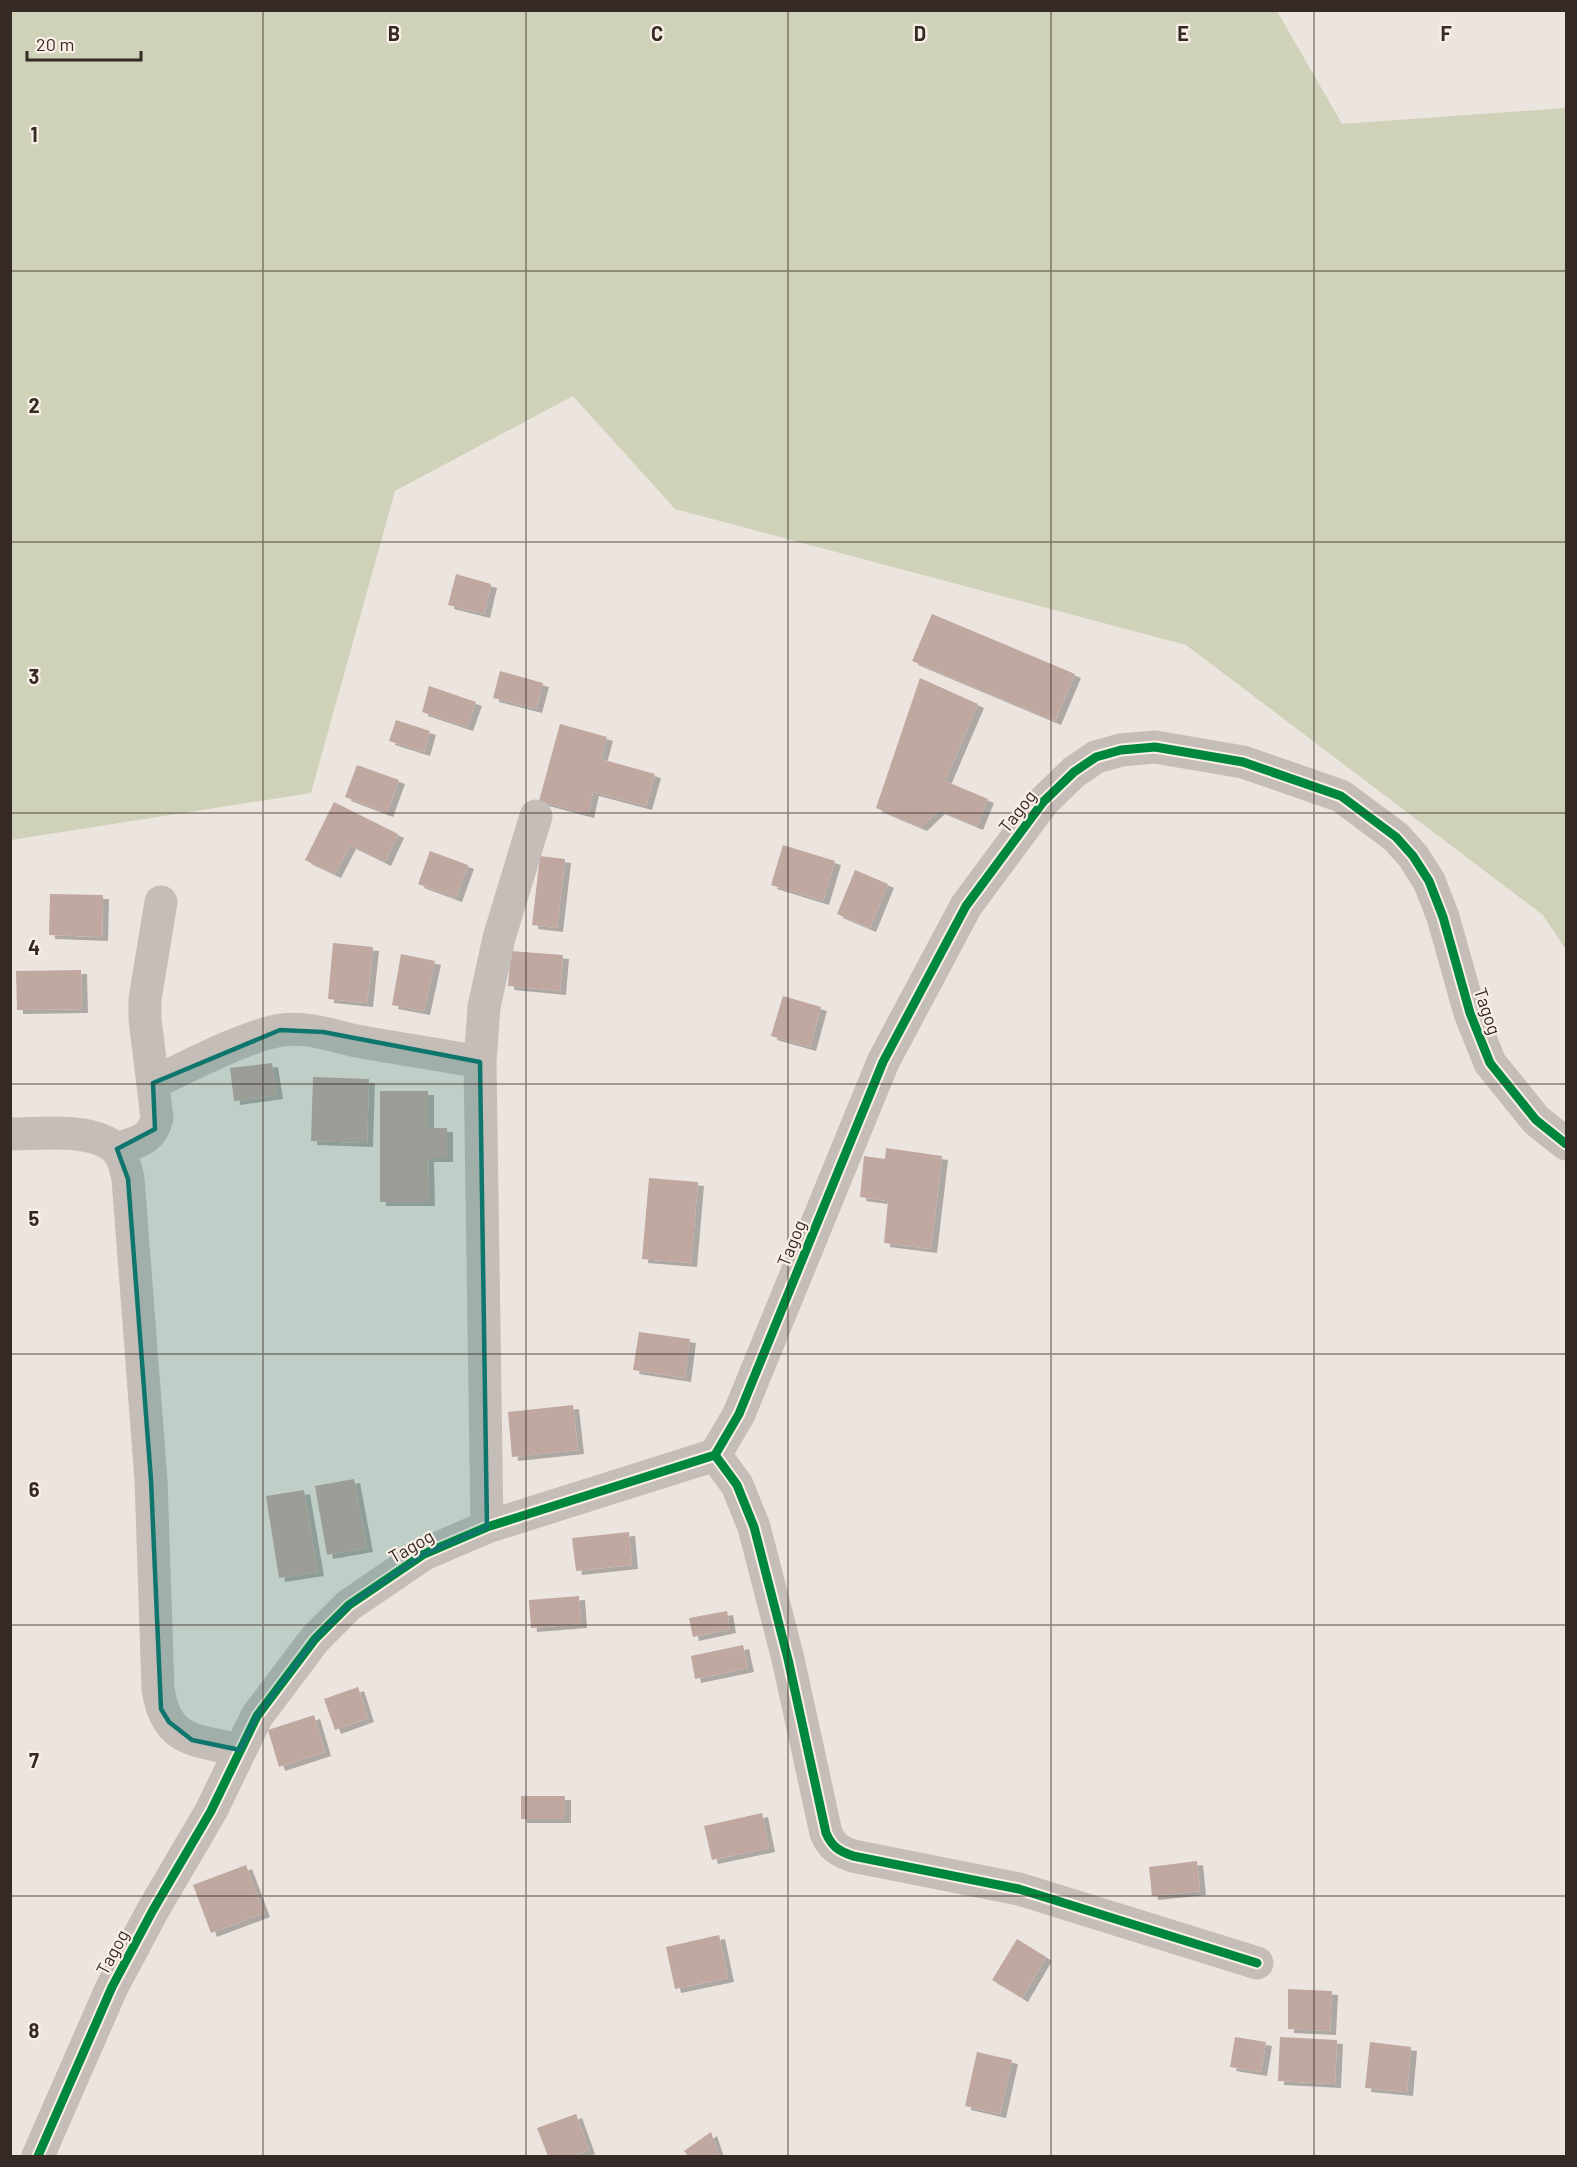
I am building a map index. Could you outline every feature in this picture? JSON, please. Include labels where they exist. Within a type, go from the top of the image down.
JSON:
[{"type":"street","name":"Tagog","points":[[38,2157],[112,1987],[153,1910],[211,1811],[257,1716],[315,1639],[349,1605],[424,1554],[487,1527],[715,1455],[739,1414],[884,1062],[966,906],[1043,802],[1074,772],[1096,757],[1121,750],[1155,747],[1243,762],[1341,796],[1396,837],[1413,856],[1429,882],[1443,917],[1470,1013],[1490,1063],[1536,1120],[1566,1144]]},
{"type":"street","points":[[487,1527],[480,1062],[484,1007],[499,938],[536,816]]},
{"type":"street","points":[[117,1149],[148,1137],[155,1129],[157,1118],[145,999],[161,902]]},
{"type":"street","points":[[153,1083],[241,1043],[279,1030],[323,1032],[359,1041],[480,1062]]},
{"type":"street","points":[[10,1134],[86,1136],[102,1140],[117,1149],[128,1179],[151,1480],[158,1689],[161,1709],[174,1727],[192,1740],[240,1750]]},
{"type":"street","points":[[715,1455],[737,1485],[754,1527],[788,1659],[826,1833],[839,1851],[853,1856],[1019,1889],[1257,1963]]},
{"type":"highlighted area","points":[[280,1030],[323,1032],[480,1062],[487,1527],[424,1554],[349,1605],[315,1639],[257,1716],[240,1750],[192,1740],[169,1722],[161,1709],[151,1480],[128,1179],[117,1149],[155,1129],[153,1083]]},
{"type":"green space","points":[[11,10],[1277,11],[1342,124],[1566,108],[1566,950],[1543,915],[1186,645],[675,509],[573,396],[395,491],[311,793],[11,840]]},
{"type":"building","points":[[456,574],[491,584],[484,614],[448,605]]},
{"type":"building","points":[[932,614],[1075,674],[1055,721],[912,661]]},
{"type":"building","points":[[500,671],[543,683],[536,709],[493,698]]},
{"type":"building","points":[[920,678],[978,704],[945,781],[988,799],[977,826],[939,810],[921,827],[876,808]]},
{"type":"building","points":[[429,686],[476,702],[467,727],[422,712]]},
{"type":"building","points":[[396,720],[430,731],[424,752],[389,741]]},
{"type":"building","points":[[560,724],[607,737],[601,759],[655,774],[646,806],[593,792],[588,814],[539,801]]},
{"type":"building","points":[[357,765],[399,780],[387,813],[345,797]]},
{"type":"building","points":[[334,802],[398,834],[385,862],[350,845],[335,874],[305,860]]},
{"type":"building","points":[[783,845],[835,861],[823,901],[771,885]]},
{"type":"building","points":[[430,851],[468,865],[456,898],[418,884]]},
{"type":"building","points":[[540,856],[565,859],[557,928],[532,925]]},
{"type":"building","points":[[855,870],[888,884],[870,928],[837,914]]},
{"type":"building","points":[[50,894],[103,895],[102,937],[49,935]]},
{"type":"building","points":[[333,943],[373,947],[367,1003],[328,999]]},
{"type":"building","points":[[511,951],[563,955],[560,991],[508,986]]},
{"type":"building","points":[[401,954],[435,961],[424,1011],[392,1005]]},
{"type":"building","points":[[81,970],[82,1009],[17,1010],[16,971]]},
{"type":"building","points":[[783,996],[821,1007],[810,1047],[771,1036]]},
{"type":"building","points":[[272,1063],[277,1095],[234,1101],[230,1068]]},
{"type":"building","points":[[313,1077],[369,1079],[367,1143],[311,1141]]},
{"type":"building","points":[[380,1091],[428,1091],[428,1128],[447,1128],[447,1158],[428,1158],[429,1202],[380,1202]]},
{"type":"building","points":[[886,1148],[942,1156],[931,1249],[884,1243],[888,1201],[860,1197],[864,1156],[885,1159]]},
{"type":"building","points":[[649,1178],[698,1182],[691,1263],[642,1259]]},
{"type":"building","points":[[639,1332],[690,1339],[685,1378],[633,1370]]},
{"type":"building","points":[[573,1405],[578,1450],[512,1457],[508,1412]]},
{"type":"building","points":[[354,1479],[367,1548],[327,1555],[315,1486]]},
{"type":"building","points":[[304,1490],[318,1572],[279,1578],[266,1496]]},
{"type":"building","points":[[629,1532],[632,1565],[576,1571],[572,1538]]},
{"type":"building","points":[[579,1596],[581,1624],[531,1628],[529,1600]]},
{"type":"building","points":[[727,1611],[730,1629],[693,1637],[689,1618]]},
{"type":"building","points":[[743,1645],[748,1668],[695,1679],[691,1656]]},
{"type":"building","points":[[358,1687],[368,1718],[335,1730],[324,1699]]},
{"type":"building","points":[[314,1715],[325,1752],[279,1767],[268,1730]]},
{"type":"building","points":[[521,1796],[565,1796],[565,1819],[521,1819]]},
{"type":"building","points":[[762,1813],[769,1848],[712,1860],[704,1826]]},
{"type":"building","points":[[1197,1861],[1200,1891],[1152,1896],[1149,1867]]},
{"type":"building","points":[[246,1865],[264,1913],[211,1933],[193,1885]]},
{"type":"building","points":[[719,1935],[728,1978],[675,1989],[666,1947]]},
{"type":"building","points":[[1017,1939],[1046,1957],[1022,1998],[992,1980]]},
{"type":"building","points":[[1288,1989],[1332,1991],[1330,2031],[1288,2029]]},
{"type":"building","points":[[1235,2037],[1266,2042],[1261,2072],[1230,2067]]},
{"type":"building","points":[[1280,2037],[1337,2040],[1335,2084],[1278,2081]]},
{"type":"building","points":[[1370,2042],[1411,2047],[1407,2092],[1365,2088]]},
{"type":"building","points":[[977,2052],[1012,2060],[1000,2114],[965,2106]]},
{"type":"building","points":[[576,2114],[589,2150],[573,2156],[548,2156],[537,2128]]},
{"type":"building","points":[[711,2132],[719,2156],[688,2156],[684,2151]]},
{"type":"cycle path","points":[[38,2156],[112,1987],[153,1910],[211,1811],[257,1716],[315,1639],[349,1605],[424,1554],[487,1527],[715,1455],[739,1414],[883,1062],[966,906],[1043,802],[1074,772],[1096,757],[1121,750],[1155,747],[1243,762],[1341,796],[1396,837],[1413,856],[1429,881],[1443,917],[1470,1013],[1490,1063],[1536,1120],[1566,1144]]},
{"type":"cycle path","points":[[715,1455],[737,1485],[754,1527],[788,1659],[826,1833],[833,1845],[853,1856],[1019,1889],[1257,1963]]}]
